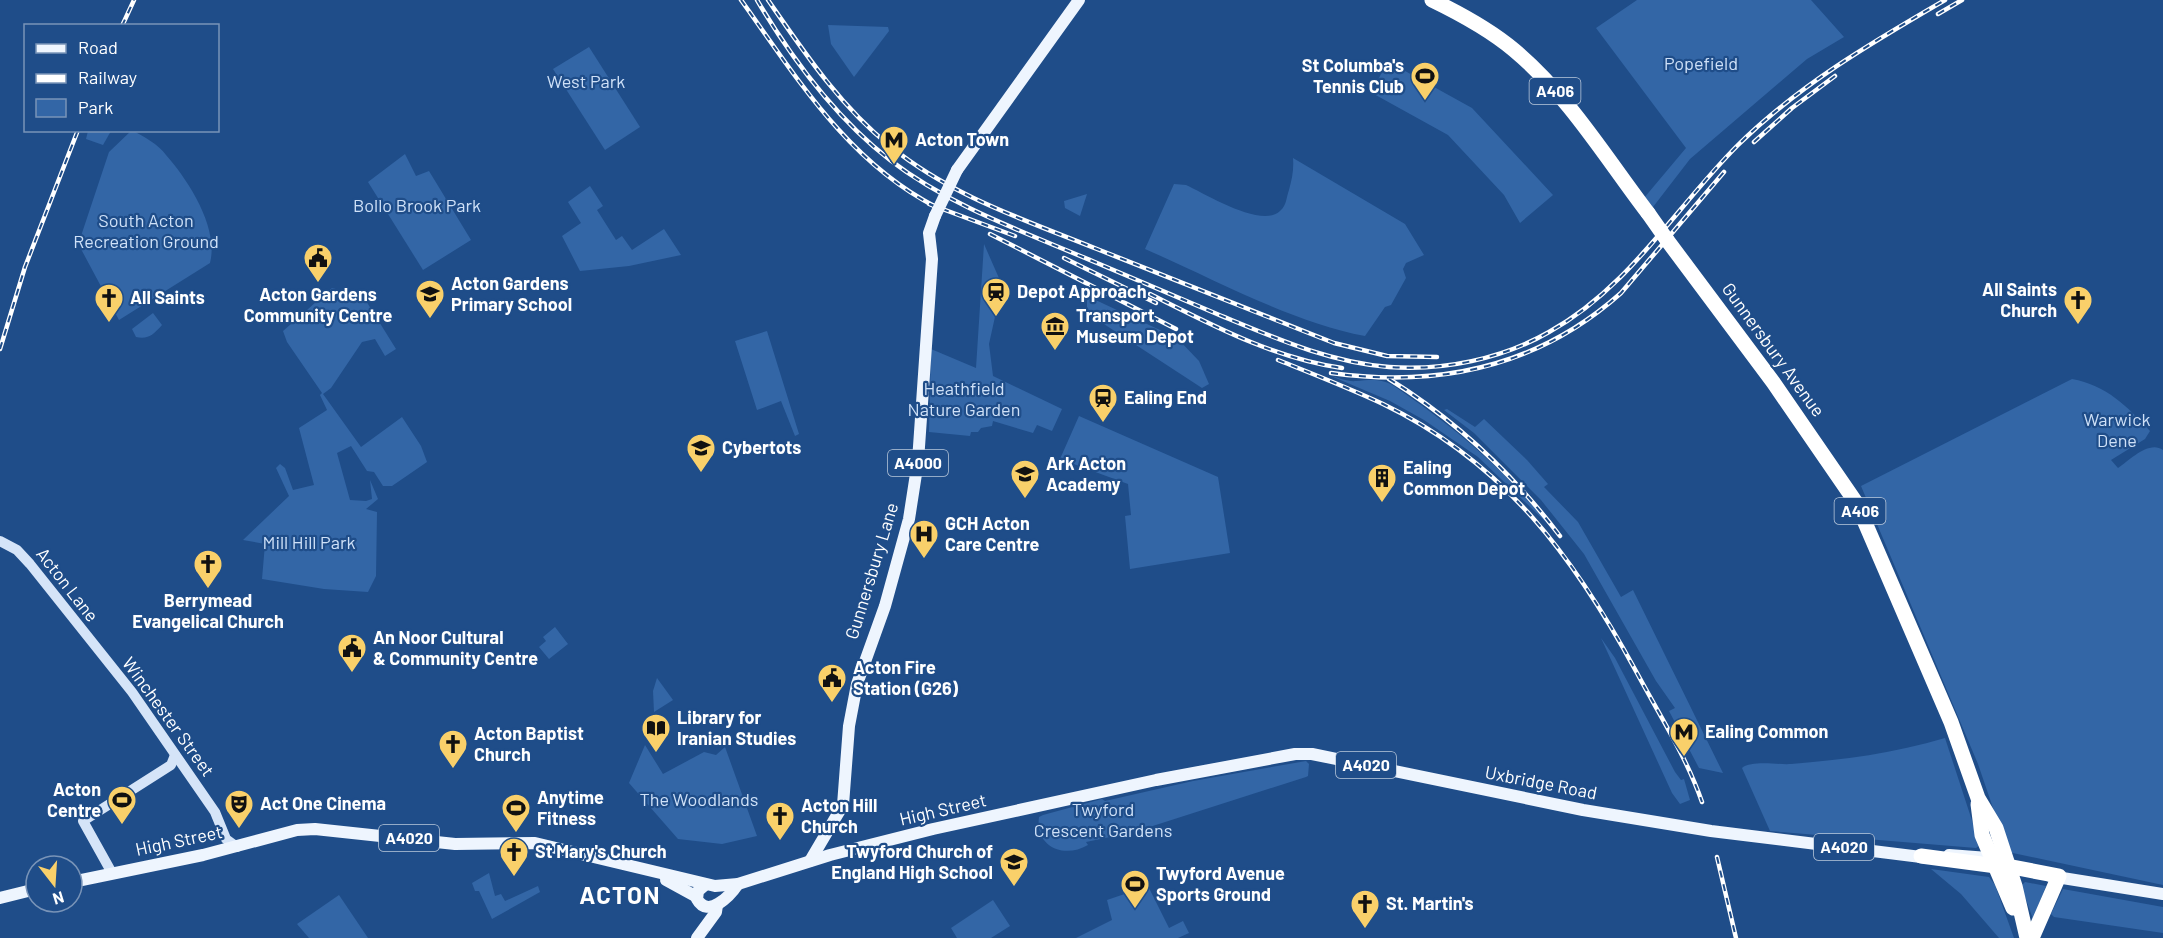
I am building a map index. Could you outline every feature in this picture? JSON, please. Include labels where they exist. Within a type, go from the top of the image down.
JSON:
[{"type":"highway","name":"Gunnersbury Avenue","points":[[1432,0],[1488,30],[1533,67],[1559,96],[1773,382],[1857,504],[1951,722],[1978,798],[1996,828],[2002,866]]},
{"type":"highway","points":[[1921,856],[2059,876],[2040,919],[2027,935]]},
{"type":"highway","name":"A406","points":[[2002,866],[2027,935]]},
{"type":"main road","name":"Gunnersbury Lane","points":[[810,861],[843,805],[849,726],[857,684],[885,606],[913,497],[918,461],[932,260],[929,233],[957,170],[1079,0]]},
{"type":"main road","name":"Acton Lane","points":[[0,541],[17,549],[102,656]]},
{"type":"main road","name":"Winchester Street","points":[[102,656],[132,692],[173,760],[184,767],[215,812],[226,839],[237,846]]},
{"type":"main road","name":"Uxbridge Road","points":[[1159,779],[1295,754],[1312,754],[1583,810],[1715,831],[1921,856]]},
{"type":"main road","points":[[112,873],[83,821],[173,760]]},
{"type":"main road","name":"High Street","points":[[84,879],[213,852],[297,830],[328,830],[455,844],[536,843],[710,886],[738,884],[830,855],[1159,779]]},
{"type":"main road","points":[[213,852],[221,830]]},
{"type":"main road","points":[[828,832],[826,842],[830,855]]},
{"type":"main road","name":"High Street","points":[[649,870],[699,901]]},
{"type":"main road","points":[[2059,876],[2163,894]]},
{"type":"main road","name":"High Street","points":[[697,938],[719,903],[738,884]]},
{"type":"main road","points":[[699,901],[709,908],[719,903],[719,891],[710,886],[698,891],[700,921],[704,925]]},
{"type":"main road","points":[[0,898],[24,892]]},
{"type":"green space","name":"Popefield","points":[[1637,0],[1811,0],[1844,37],[1807,59],[1690,159],[1653,207],[1644,198],[1686,148],[1596,28]]},
{"type":"green space","points":[[828,25],[888,27],[889,31],[854,77],[831,44]]},
{"type":"green space","name":"West Park","points":[[589,47],[640,127],[605,150],[553,69]]},
{"type":"green space","points":[[1387,61],[1472,108],[1553,195],[1520,223],[1504,195],[1448,135],[1372,93]]},
{"type":"green space","points":[[88,132],[110,132],[103,145],[86,139]]},
{"type":"green space","name":"South Acton Recreation Ground","points":[[130,132],[135,132],[159,147],[184,178],[200,206],[206,220],[212,249],[210,263],[119,320],[81,249],[81,236],[109,152]]},
{"type":"green space","name":"Bollo Brook Park","points":[[405,154],[416,176],[429,171],[471,240],[423,270],[368,182]]},
{"type":"green space","points":[[1293,158],[1405,224],[1424,255],[1406,263],[1403,269],[1406,278],[1391,305],[1385,307],[1365,336],[1338,330],[1281,310],[1145,249],[1174,184],[1186,185],[1248,213],[1261,216],[1272,215],[1280,211],[1285,204],[1292,178]]},
{"type":"green space","points":[[590,186],[603,206],[597,210],[616,240],[622,236],[632,250],[664,229],[681,255],[629,266],[580,271],[562,236],[581,223],[568,202]]},
{"type":"green space","points":[[1087,194],[1080,216],[1065,208],[1064,201]]},
{"type":"green space","name":"Heathfield Nature Garden","points":[[984,244],[1002,285],[989,344],[993,376],[1062,409],[1052,431],[1037,425],[1033,433],[993,421],[992,426],[981,428],[978,432],[971,432],[970,436],[929,432],[931,349],[976,368]]},
{"type":"green space","name":"Mill Hill Park","points":[[332,288],[363,296],[396,349],[385,356],[375,339],[362,342],[331,388],[323,394],[361,447],[402,417],[421,446],[427,462],[392,486],[383,486],[374,472],[367,471],[351,446],[337,453],[350,500],[372,499],[370,480],[378,499],[366,509],[377,512],[376,576],[368,592],[324,589],[262,579],[265,544],[243,540],[289,496],[276,468],[280,464],[285,468],[293,490],[314,485],[299,428],[327,410],[320,395],[322,393],[287,342],[283,331]]},
{"type":"green space","points":[[1087,296],[1177,338],[1199,361],[1209,384],[1202,388],[1087,313]]},
{"type":"green space","points":[[153,313],[162,325],[150,336],[136,337],[132,329]]},
{"type":"green space","points":[[767,331],[799,434],[795,436],[781,401],[757,410],[735,341]]},
{"type":"green space","points":[[1331,376],[1350,381],[1380,381],[1394,386],[1478,450],[1533,505],[1551,527],[1478,457],[1424,420],[1390,401]]},
{"type":"green space","name":"Warwick Dene","points":[[2072,379],[2106,391],[2133,413],[2150,431],[2145,439],[2111,460],[2118,468],[2146,449],[2152,447],[2163,450],[2163,885],[2008,852],[1978,764],[1861,486]]},
{"type":"green space","points":[[1447,409],[1475,427],[1484,419],[1527,460],[1548,484],[1544,487],[1578,522],[1621,597],[1633,590],[1723,773],[1699,768],[1669,711],[1675,708],[1656,681],[1584,554],[1541,500],[1474,433],[1444,410]]},
{"type":"green space","points":[[1079,416],[1218,477],[1230,553],[1130,569],[1125,516],[1131,515],[1128,484],[1060,459]]},
{"type":"green space","points":[[555,627],[568,644],[549,659],[539,647],[546,641],[543,637]]},
{"type":"green space","points":[[1601,638],[1615,658],[1675,772],[1681,780],[1684,779],[1690,800],[1680,804],[1672,793]]},
{"type":"green space","points":[[657,678],[673,700],[654,712],[653,691]]},
{"type":"green space","name":"Ealing Common","points":[[1945,738],[1980,845],[1976,848],[1770,831],[1742,768],[1758,763],[1791,764],[1869,755]]},
{"type":"green space","name":"The Woodlands","points":[[645,745],[663,774],[704,752],[716,755],[725,747],[757,836],[722,844],[678,839],[629,783]]},
{"type":"green space","name":"Twyford Crescent Gardens","points":[[1306,761],[1309,764],[1306,777],[1134,832],[1086,842],[1088,845],[1079,849],[1070,851],[1053,848],[1046,843],[1039,827],[1039,817],[1043,815],[1102,799],[1105,801],[1193,781]]},
{"type":"green space","points":[[1931,869],[1989,877],[1995,885],[2014,938],[1999,938],[1961,894]]},
{"type":"green space","points":[[489,873],[495,896],[501,894],[505,901],[538,886],[540,892],[492,919],[479,891],[475,891],[472,883]]},
{"type":"green space","points":[[2025,882],[2046,886],[2033,919],[2021,886]]},
{"type":"green space","name":"Twyford Avenue Sports Ground","points":[[1148,886],[1169,928],[1183,921],[1189,933],[1178,938],[1076,938],[1112,920],[1107,900]]},
{"type":"green space","points":[[2063,889],[2163,907],[2163,933],[2054,917],[2051,914]]},
{"type":"green space","points":[[339,895],[368,938],[309,938],[297,924]]},
{"type":"green space","points":[[993,900],[1010,926],[991,938],[957,938],[951,928]]},
{"type":"railway","points":[[123,24],[134,0]]},
{"type":"railway","points":[[741,0],[804,88],[850,142],[876,167],[936,207]]},
{"type":"railway","points":[[757,0],[800,65],[851,126],[890,160],[938,192],[1017,230],[1280,340],[1344,360],[1409,368],[1451,365],[1492,356],[1531,341],[1578,314],[1603,293],[1650,246],[1715,169],[1761,123],[1837,66],[1945,0]]},
{"type":"railway","points":[[768,0],[824,78],[855,114],[913,164],[963,193],[1016,217],[1334,343],[1387,356],[1437,357]]},
{"type":"railway","points":[[1938,14],[1962,0]]},
{"type":"railway","points":[[1754,142],[1792,108],[1835,76]]},
{"type":"railway","points":[[0,349],[25,267],[77,132]]},
{"type":"railway","points":[[1331,373],[1371,377],[1449,374],[1522,355],[1556,339],[1589,318],[1621,293],[1724,172]]},
{"type":"railway","points":[[929,204],[1015,236]]},
{"type":"railway","points":[[990,234],[1176,329]]},
{"type":"railway","points":[[1064,258],[1156,303]]},
{"type":"railway","points":[[1150,294],[1243,339],[1292,357],[1342,368]]},
{"type":"railway","points":[[1278,360],[1370,398],[1426,428],[1465,455],[1500,484],[1532,517],[1561,552],[1613,631],[1680,752],[1702,802]]},
{"type":"railway","points":[[1389,379],[1437,412],[1482,450],[1523,491],[1560,536]]},
{"type":"railway","points":[[1717,857],[1736,938]]},
{"type":"place","name":"St Columba's Tennis Club","points":[[1425,102]]},
{"type":"place","name":"Acton Town","points":[[894,166]]},
{"type":"place","name":"Acton Gardens Community Centre","points":[[318,284]]},
{"type":"place","name":"Depot Approach","points":[[996,318]]},
{"type":"place","name":"Acton Gardens Primary School","points":[[430,320]]},
{"type":"place","name":"All Saints","points":[[109,324]]},
{"type":"place","name":"All Saints Church","points":[[2078,326]]},
{"type":"place","name":"Transport Museum Depot","points":[[1055,352]]},
{"type":"place","name":"Ealing End","points":[[1103,424]]},
{"type":"place","name":"Cybertots","points":[[701,474]]},
{"type":"place","name":"Ark Acton Academy","points":[[1025,500]]},
{"type":"place","name":"Ealing Common Depot","points":[[1382,504]]},
{"type":"place","name":"GCH Acton Care Centre","points":[[924,560]]},
{"type":"place","name":"Berrymead Evangelical Church","points":[[208,590]]},
{"type":"place","name":"An Noor Cultural & Community Centre","points":[[352,674]]},
{"type":"place","name":"Acton Fire Station (G26)","points":[[832,704]]},
{"type":"place","name":"Library for Iranian Studies","points":[[656,754]]},
{"type":"place","name":"Ealing Common","points":[[1684,758]]},
{"type":"place","name":"Acton Baptist Church","points":[[453,770]]},
{"type":"place","name":"Acton Centre","points":[[122,826]]},
{"type":"place","name":"Act One Cinema","points":[[239,830]]},
{"type":"place","name":"Anytime Fitness","points":[[516,834]]},
{"type":"place","name":"Acton Hill Church","points":[[780,842]]},
{"type":"place","name":"St Mary's Church","points":[[514,878]]},
{"type":"place","name":"Twyford Church of England High School","points":[[1014,888]]},
{"type":"place","name":"Twyford Avenue Sports Ground","points":[[1135,910]]},
{"type":"place","name":"St. Martin's","points":[[1365,930]]},
{"type":"district","name":"ACTON","points":[[620,896]]}]
